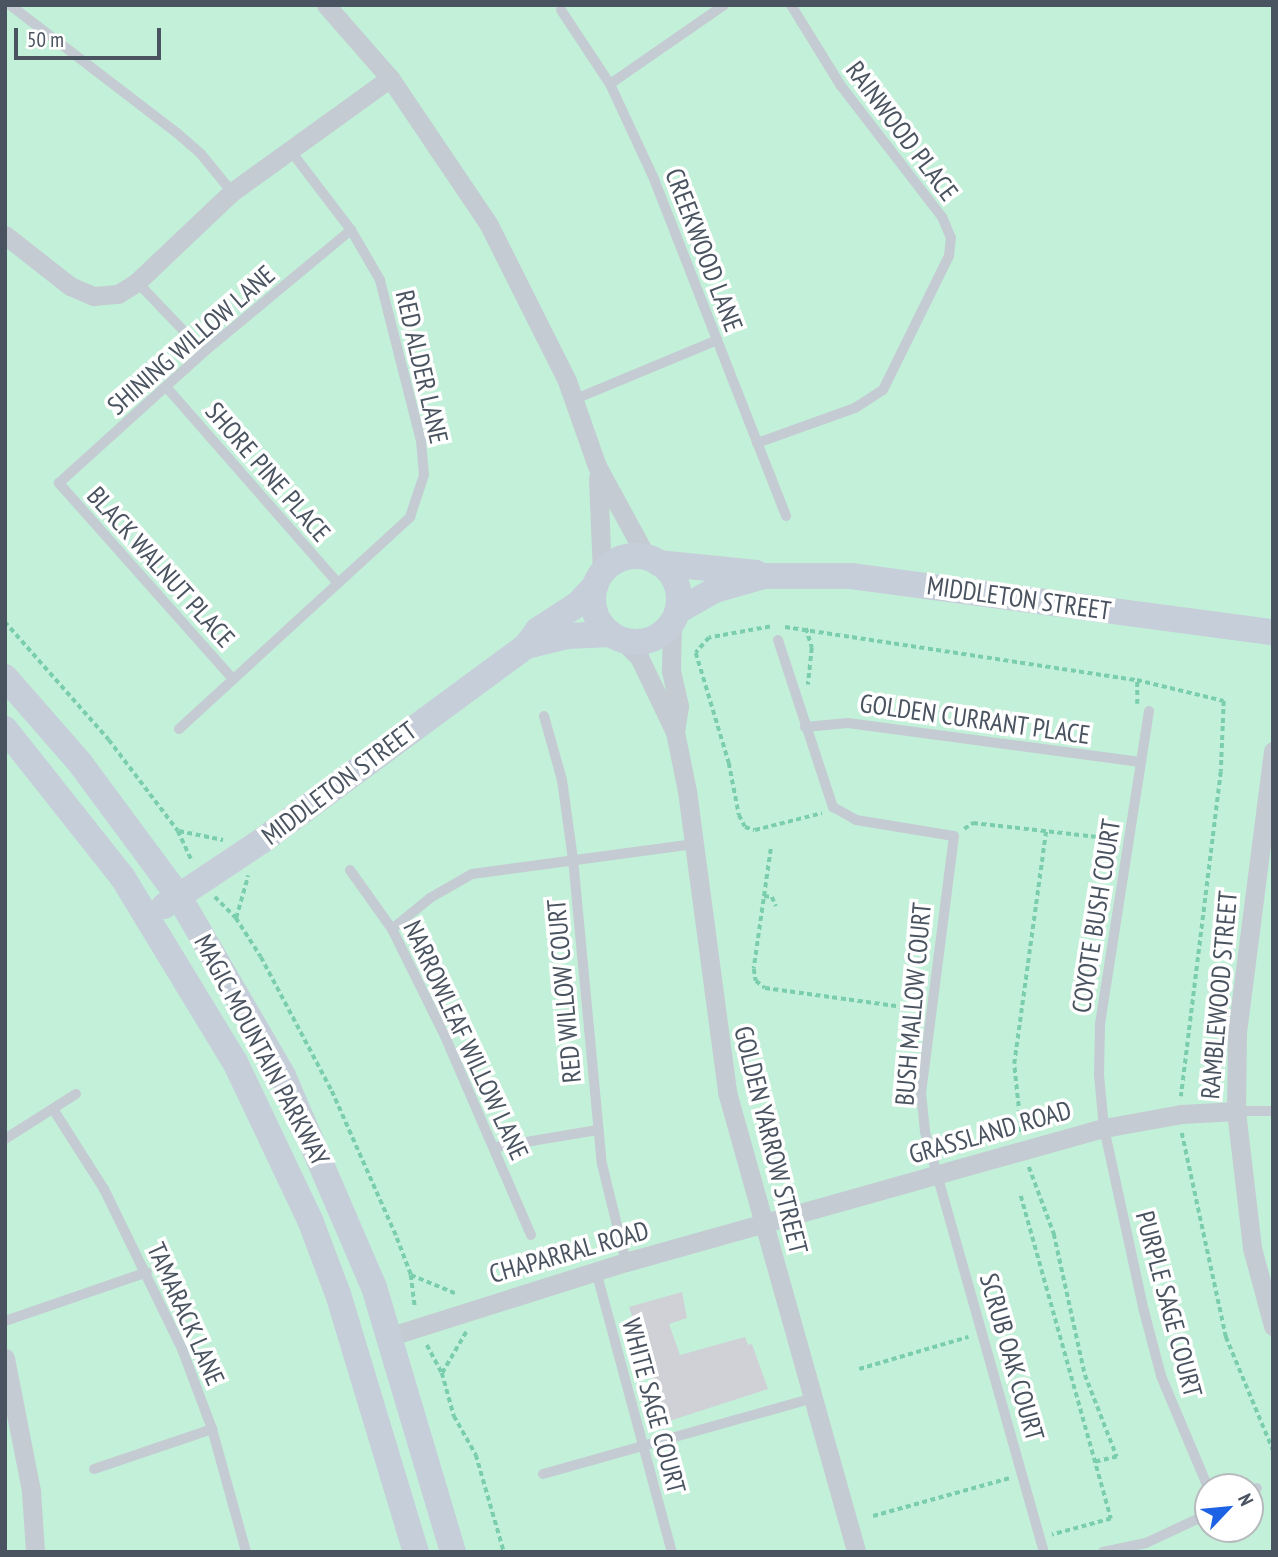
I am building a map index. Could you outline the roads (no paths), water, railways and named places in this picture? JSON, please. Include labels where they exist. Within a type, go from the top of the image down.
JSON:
[{"type":"street","points":[[326,5],[390,78],[489,225],[573,400],[597,467],[653,560],[676,584],[675,617],[650,640],[617,637],[595,612],[604,554],[597,467]]},
{"type":"street","points":[[5,235],[70,286],[94,296],[118,294],[137,282],[232,192],[390,78]]},
{"type":"street","points":[[599,580],[623,558],[653,560]]},
{"type":"street","name":"MIDDLETON STREET","points":[[653,560],[712,570],[741,568],[764,576]]},
{"type":"street","name":"MIDDLETON STREET","points":[[675,617],[715,590],[764,576],[851,576],[1273,632]]},
{"type":"street","name":"MIDDLETON STREET","points":[[148,916],[179,897],[526,646],[538,630],[578,604],[599,580]]},
{"type":"street","name":"GOLDEN YARROW STREET","points":[[675,617],[671,671],[678,706],[675,732]]},
{"type":"street","name":"MIDDLETON STREET","points":[[526,646],[567,636],[617,637]]},
{"type":"street","name":"GOLDEN YARROW STREET","points":[[617,637],[639,657],[675,732],[694,844],[718,1048],[763,1224],[856,1552]]},
{"type":"street","name":"MAGIC MOUNTAIN PARKWAY","points":[[5,677],[80,763],[179,897],[314,1140],[391,1336],[453,1552]]},
{"type":"street","name":"MAGIC MOUNTAIN PARKWAY","points":[[5,729],[89,830],[148,916],[235,1062],[310,1220],[367,1380],[416,1552]]},
{"type":"street","name":"RAMBLEWOOD STREET","points":[[1271,1318],[1252,1248],[1236,1111],[1237,1031],[1268,818],[1273,751]]},
{"type":"street","name":"GRASSLAND ROAD","points":[[763,1224],[1104,1128],[1181,1114],[1236,1111]]},
{"type":"street","name":"CHAPARRAL ROAD","points":[[391,1336],[596,1271],[763,1224]]},
{"type":"street","points":[[5,1358],[26,1456],[35,1552]]},
{"type":"lane","points":[[10,5],[177,133],[232,192]]},
{"type":"lane","points":[[610,84],[724,5]]},
{"type":"lane","name":"RAINWOOD PLACE","points":[[757,443],[855,408],[883,390],[949,256],[951,238],[942,217],[841,86],[791,5]]},
{"type":"lane","name":"CREEKWOOD LANE","points":[[561,10],[610,84],[654,179],[786,516]]},
{"type":"lane","name":"RED ALDER LANE","points":[[179,729],[410,517],[424,475],[422,441],[380,280],[351,230],[290,150]]},
{"type":"lane","name":"SHINING WILLOW LANE","points":[[59,483],[168,389],[204,352],[351,230]]},
{"type":"lane","points":[[137,282],[204,352]]},
{"type":"lane","points":[[573,400],[717,340]]},
{"type":"lane","name":"SHORE PINE PLACE","points":[[168,389],[337,582]]},
{"type":"lane","name":"BLACK WALNUT PLACE","points":[[59,483],[232,678]]},
{"type":"lane","points":[[778,640],[805,727]]},
{"type":"lane","name":"COYOTE BUSH COURT","points":[[1104,1128],[1099,1075],[1100,1025],[1149,711]]},
{"type":"lane","name":"RED WILLOW COURT","points":[[544,716],[562,780],[573,859],[598,1130],[626,1262]]},
{"type":"lane","name":"GOLDEN CURRANT PLACE","points":[[805,727],[848,723],[1140,762]]},
{"type":"lane","name":"BUSH MALLOW COURT","points":[[805,727],[833,807],[856,820],[954,836],[921,1093],[925,1132],[940,1174]]},
{"type":"lane","points":[[392,929],[472,874],[694,844]]},
{"type":"lane","name":"NARROWLEAF WILLOW LANE","points":[[350,870],[392,929],[496,1147],[531,1235]]},
{"type":"lane","points":[[5,1139],[76,1094]]},
{"type":"lane","name":"TAMARACK LANE","points":[[53,1109],[104,1189],[147,1272],[212,1429],[246,1552]]},
{"type":"lane","points":[[1236,1111],[1273,1111]]},
{"type":"lane","name":"PURPLE SAGE COURT","points":[[1104,1128],[1161,1376],[1202,1473]]},
{"type":"lane","points":[[496,1147],[598,1130]]},
{"type":"lane","name":"SCRUB OAK COURT","points":[[940,1174],[1044,1552]]},
{"type":"lane","name":"WHITE SAGE COURT","points":[[596,1271],[672,1552]]},
{"type":"lane","points":[[5,1321],[147,1272]]},
{"type":"lane","points":[[543,1474],[813,1398]]},
{"type":"lane","points":[[93,1469],[212,1429]]},
{"type":"lane","points":[[1103,1552],[1146,1543],[1194,1521]]}]
